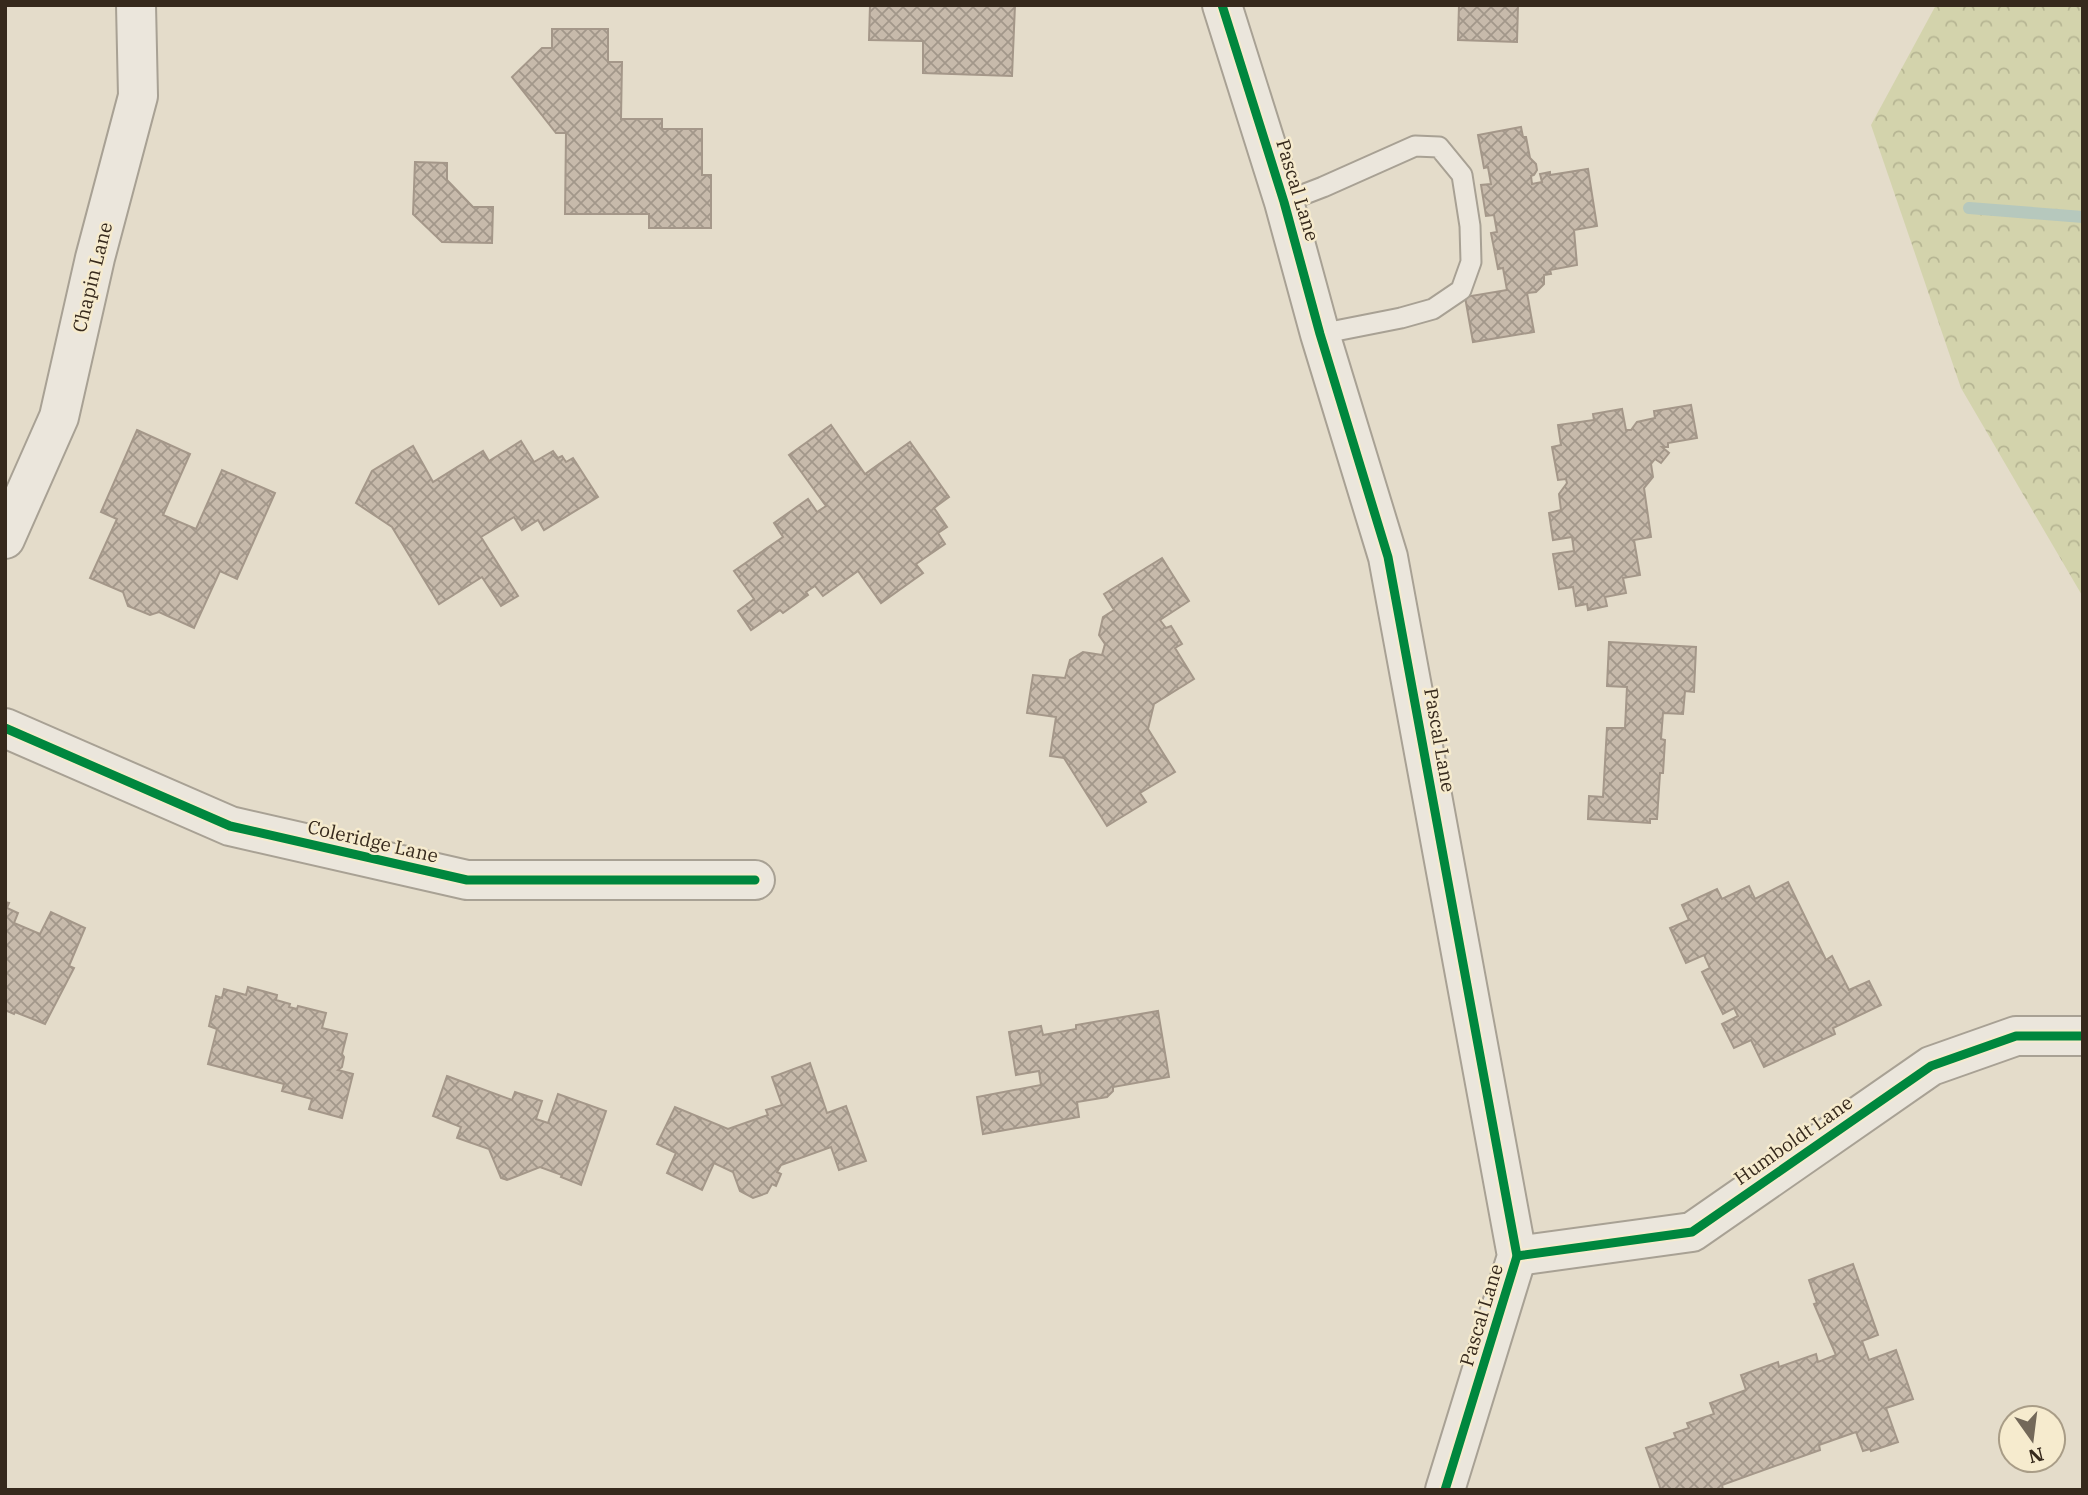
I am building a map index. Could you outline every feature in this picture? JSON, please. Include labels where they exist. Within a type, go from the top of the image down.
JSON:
[{"type":"street","name":"Chapin Lane","points":[[5,539],[59,416],[95,258],[138,96],[136,5]]},
{"type":"street","name":"Pascal Lane","points":[[1222,5],[1284,202],[1388,557],[1517,1256],[1445,1490]]},
{"type":"street","name":"Coleridge Lane","points":[[5,728],[230,826],[467,880],[755,880]]},
{"type":"street","name":"Humboldt Lane","points":[[1517,1256],[1692,1232],[1931,1066],[2016,1036],[2083,1036]]},
{"type":"lane","points":[[1284,202],[1415,146],[1439,147],[1462,175],[1470,226],[1471,262],[1461,290],[1433,309],[1321,334]]},
{"type":"green space","points":[[1936,5],[2083,5],[2083,597],[1961,388],[1871,125]]},
{"type":"building","points":[[870,5],[1015,5],[1012,76],[923,73],[923,41],[869,40]]},
{"type":"building","points":[[1459,5],[1518,5],[1517,42],[1458,40]]},
{"type":"building","points":[[552,29],[608,29],[608,62],[622,62],[621,119],[662,119],[662,129],[702,129],[702,175],[711,175],[711,228],[649,228],[649,214],[565,214],[566,133],[556,133],[512,77],[542,48],[552,48]]},
{"type":"building","points":[[1521,127],[1530,158],[1536,164],[1537,170],[1531,176],[1532,184],[1542,182],[1540,174],[1588,169],[1597,226],[1574,230],[1577,265],[1550,270],[1551,274],[1544,275],[1544,284],[1536,292],[1527,293],[1534,332],[1473,342],[1465,297],[1507,290],[1503,268],[1498,269],[1491,233],[1497,232],[1494,215],[1486,216],[1481,185],[1491,184],[1488,167],[1484,168],[1478,135]]},
{"type":"building","points":[[415,162],[447,163],[447,180],[473,207],[493,207],[492,243],[442,242],[413,214]]},
{"type":"building","points":[[1691,405],[1697,438],[1668,443],[1668,447],[1662,447],[1669,453],[1661,463],[1655,459],[1651,464],[1653,477],[1644,488],[1651,537],[1634,540],[1640,575],[1623,578],[1626,593],[1605,597],[1607,606],[1588,610],[1587,604],[1576,606],[1573,587],[1559,589],[1553,554],[1574,551],[1572,537],[1553,540],[1549,513],[1561,510],[1559,494],[1567,483],[1566,479],[1558,480],[1552,447],[1561,445],[1558,425],[1594,420],[1593,414],[1622,409],[1626,430],[1631,430],[1637,422],[1655,418],[1654,411]]},
{"type":"building","points":[[831,425],[865,474],[910,442],[949,497],[934,508],[947,527],[938,533],[945,544],[916,564],[923,573],[881,603],[858,571],[823,596],[815,586],[806,592],[808,595],[783,613],[780,610],[751,630],[738,611],[754,599],[734,571],[783,537],[774,523],[808,499],[817,512],[826,506],[789,455]]},
{"type":"building","points":[[137,430],[190,454],[163,515],[196,529],[222,470],[275,493],[237,579],[220,571],[194,628],[159,612],[150,615],[128,606],[123,592],[90,578],[117,519],[101,512]]},
{"type":"building","points":[[521,441],[534,462],[553,451],[558,458],[562,456],[566,462],[573,458],[598,497],[544,530],[538,520],[522,530],[514,517],[481,537],[518,596],[501,606],[482,577],[439,604],[392,527],[356,503],[372,471],[413,446],[433,482],[483,451],[489,461]]},
{"type":"building","points":[[1162,558],[1189,601],[1160,620],[1166,628],[1171,626],[1182,644],[1175,648],[1194,679],[1154,704],[1148,729],[1175,772],[1140,793],[1146,802],[1107,826],[1064,758],[1050,756],[1056,717],[1027,713],[1033,675],[1065,678],[1070,660],[1083,652],[1102,655],[1105,644],[1099,635],[1103,617],[1114,610],[1104,594]]},
{"type":"building","points":[[1609,642],[1696,647],[1694,692],[1685,691],[1683,714],[1663,713],[1663,773],[1660,773],[1657,819],[1650,819],[1650,823],[1588,819],[1589,796],[1603,797],[1607,728],[1625,728],[1627,687],[1607,686]]},
{"type":"building","points":[[1788,882],[1826,960],[1832,956],[1849,990],[1869,981],[1881,1005],[1833,1028],[1835,1034],[1764,1067],[1751,1040],[1734,1048],[1722,1024],[1738,1016],[1734,1008],[1723,1014],[1702,972],[1710,968],[1704,955],[1686,963],[1670,928],[1689,920],[1682,905],[1717,889],[1722,899],[1749,886],[1755,899]]},
{"type":"building","points":[[5,902],[9,903],[7,908],[18,913],[14,923],[40,934],[51,912],[85,928],[69,966],[74,968],[45,1024],[5,1010]]},
{"type":"building","points":[[248,987],[277,995],[276,1000],[290,1004],[289,1007],[297,1009],[298,1006],[326,1013],[322,1028],[347,1034],[342,1067],[338,1070],[353,1074],[342,1118],[309,1109],[312,1099],[282,1091],[284,1084],[208,1064],[217,1029],[209,1026],[216,996],[222,998],[224,989],[246,995]]},
{"type":"building","points":[[1158,1011],[1169,1077],[1113,1087],[1107,1097],[1077,1102],[1079,1117],[983,1134],[977,1097],[1041,1085],[1039,1071],[1016,1075],[1009,1032],[1041,1026],[1043,1035],[1076,1029],[1076,1025]]},
{"type":"building","points":[[810,1063],[827,1113],[846,1106],[866,1161],[839,1170],[831,1147],[781,1165],[777,1172],[781,1174],[776,1186],[772,1184],[767,1193],[753,1198],[740,1191],[733,1172],[714,1163],[702,1190],[667,1173],[676,1153],[657,1144],[675,1107],[728,1129],[768,1115],[766,1110],[782,1105],[772,1077]]},
{"type":"building","points":[[447,1076],[512,1100],[515,1092],[542,1101],[536,1119],[548,1123],[558,1094],[606,1111],[581,1185],[540,1167],[507,1180],[501,1178],[489,1149],[457,1138],[461,1127],[433,1116]]},
{"type":"building","points":[[1853,1264],[1878,1335],[1862,1341],[1869,1360],[1896,1350],[1913,1399],[1886,1408],[1898,1442],[1863,1451],[1856,1432],[1819,1445],[1820,1450],[1722,1485],[1723,1490],[1661,1490],[1646,1448],[1676,1438],[1674,1433],[1689,1428],[1687,1423],[1714,1414],[1710,1403],[1746,1390],[1741,1375],[1778,1362],[1779,1367],[1816,1354],[1818,1362],[1836,1355],[1814,1304],[1817,1303],[1809,1280]]},
{"type":"waterway","points":[[1969,208],[2083,217]]},
{"type":"cycle path","points":[[1222,5],[1284,202],[1320,334],[1388,557],[1517,1256],[1445,1490]]},
{"type":"cycle path","points":[[5,728],[230,826],[467,880],[755,880]]},
{"type":"cycle path","points":[[1517,1256],[1692,1232],[1931,1066],[2016,1036],[2083,1036]]}]
